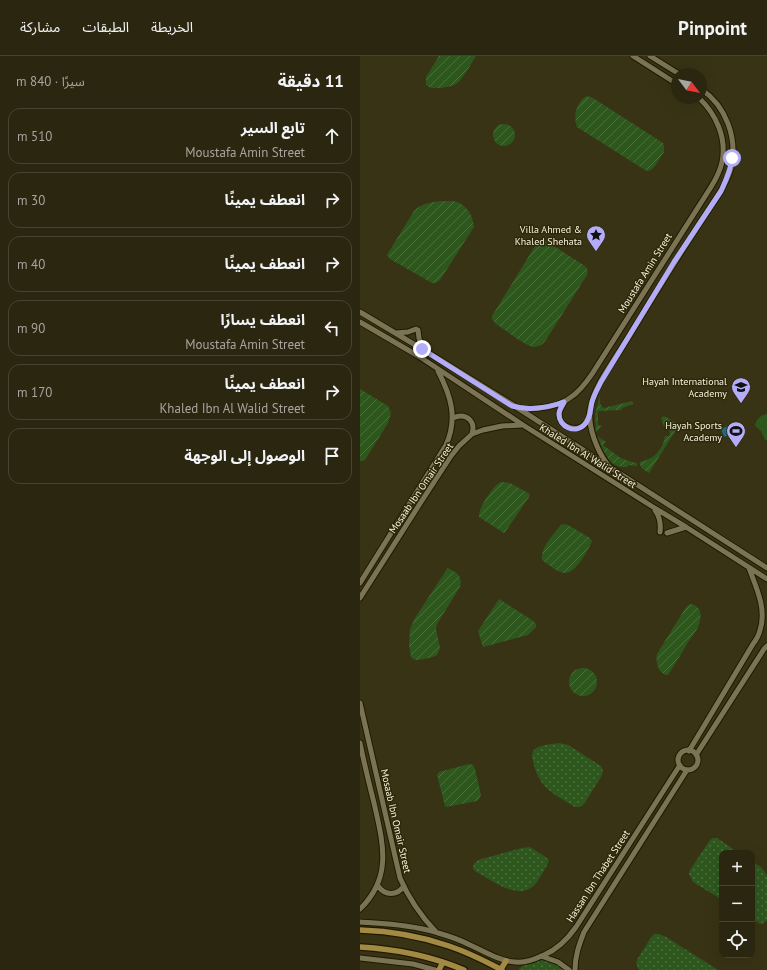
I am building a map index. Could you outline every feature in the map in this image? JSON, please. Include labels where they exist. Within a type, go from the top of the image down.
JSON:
[{"type":"main road","points":[[360,930],[395,933],[436,942],[467,953],[502,970],[506,961]]},
{"type":"main road","points":[[360,947],[396,951],[428,958],[464,970]]},
{"type":"main road","points":[[439,970],[443,962]]},
{"type":"street","points":[[633,56],[671,80]]},
{"type":"street","points":[[650,56],[669,67],[661,74]]},
{"type":"street","points":[[661,74],[664,64]]},
{"type":"street","name":"Moustafa Amin Street","points":[[608,467],[596,444],[592,429],[590,414],[593,399],[601,382],[674,262],[721,191],[731,169],[733,147],[728,122],[723,111],[707,94]]},
{"type":"street","name":"Moustafa Amin Street","points":[[512,406],[521,408],[540,408],[550,407],[564,402],[575,395],[591,376],[717,176],[721,167],[723,155],[722,137],[716,119],[705,104]]},
{"type":"street","name":"Khaled Ibn Al Walid Street","points":[[360,312],[422,349],[767,568]]},
{"type":"street","name":"Khaled Ibn Al Walid Street","points":[[360,322],[420,358],[767,579]]},
{"type":"street","points":[[396,333],[417,329],[422,349]]},
{"type":"street","name":"Mosaab Ibn Omair Street","points":[[360,583],[446,445],[451,434],[453,418],[451,400],[438,370]]},
{"type":"street","points":[[564,402],[559,414],[563,424],[567,427],[572,429],[581,427],[585,424],[590,414]]},
{"type":"street","points":[[453,418],[457,416],[467,417],[473,425],[472,434]]},
{"type":"street","name":"Mosaab Ibn Omair Street","points":[[360,598],[450,456],[459,446],[472,434],[483,430],[496,427],[523,425]]},
{"type":"street","points":[[653,507],[659,519],[660,532]]},
{"type":"street","points":[[668,533],[686,527]]},
{"type":"street","points":[[689,751],[758,637],[765,618],[758,592],[749,568]]},
{"type":"street","points":[[696,755],[767,646]]},
{"type":"street","name":"Mosaab Ibn Omair Street","points":[[360,703],[398,869],[410,900],[436,932]]},
{"type":"street","name":"Mosaab Ibn Omair Street","points":[[360,746],[382,836],[383,846],[383,866],[378,886],[360,909]]},
{"type":"street","points":[[689,751],[696,755],[698,760],[693,769],[684,769],[678,761],[679,756],[683,752],[689,751]]},
{"type":"street","name":"Hassan Ibn Thabet Street","points":[[506,961],[524,962],[533,960],[558,948],[564,942],[600,890],[680,765]]},
{"type":"street","name":"Hassan Ibn Thabet Street","points":[[575,970],[577,951],[584,932],[688,770]]},
{"type":"street","points":[[378,886],[381,890],[391,894],[401,890],[404,886]]},
{"type":"street","points":[[360,922],[436,932],[469,944],[506,961]]},
{"type":"street","points":[[542,956],[558,962],[568,970]]},
{"type":"street","points":[[360,958],[413,964],[435,970]]},
{"type":"green space","points":[[439,56],[476,56],[459,82],[450,86],[431,88],[426,85],[426,77]]},
{"type":"green space","points":[[587,96],[593,98],[663,143],[664,152],[651,170],[645,170],[577,127],[575,118],[576,110],[580,102]]},
{"type":"green space","points":[[504,124],[512,127],[515,135],[512,143],[504,146],[496,143],[493,135],[496,127]]},
{"type":"green space","points":[[453,201],[462,204],[468,210],[474,227],[440,280],[436,283],[432,283],[390,259],[387,255],[417,208],[431,202]]},
{"type":"green space","points":[[544,240],[585,266],[588,272],[544,343],[535,347],[521,341],[496,324],[492,319],[492,316],[537,243]]},
{"type":"green space","points":[[360,389],[388,406],[391,413],[388,423],[363,461],[360,461]]},
{"type":"green space","points":[[600,396],[600,402],[604,408],[632,401],[633,404],[622,408],[621,410],[598,411],[598,425],[602,426],[596,432],[595,414]]},
{"type":"green space","points":[[767,414],[767,440],[765,440],[761,431],[755,426],[756,421],[759,418]]},
{"type":"green space","points":[[664,416],[679,425],[649,473],[641,467],[640,462],[654,456],[660,450],[665,436],[670,436],[669,426],[664,427],[661,418]]},
{"type":"green space","points":[[598,437],[606,442],[603,445],[619,457],[637,463],[637,466],[628,465],[628,467],[623,467],[614,464],[605,454]]},
{"type":"green space","points":[[501,482],[510,483],[530,494],[504,533],[479,517],[481,508],[487,498],[494,488]]},
{"type":"green space","points":[[564,524],[590,538],[592,541],[585,555],[577,566],[568,573],[556,570],[542,560],[545,546],[561,525]]},
{"type":"green space","points":[[448,568],[460,577],[461,583],[437,624],[436,629],[440,648],[435,656],[421,660],[414,660],[411,657],[409,645],[410,629],[415,618]]},
{"type":"green space","points":[[499,599],[532,620],[536,624],[536,627],[528,635],[483,647],[478,631]]},
{"type":"green space","points":[[690,604],[698,607],[700,612],[701,617],[696,632],[688,642],[668,675],[662,673],[658,668],[657,654],[686,607]]},
{"type":"green space","points":[[583,668],[593,672],[597,682],[593,692],[583,696],[573,692],[569,682],[573,672]]},
{"type":"green space","points":[[559,743],[568,745],[601,766],[603,771],[601,777],[584,804],[580,807],[575,807],[548,789],[539,778],[536,770],[532,756],[535,749]]},
{"type":"green space","points":[[469,764],[473,765],[475,769],[481,795],[479,799],[477,801],[446,807],[437,775],[439,772]]},
{"type":"green space","points":[[717,838],[735,850],[719,850],[719,898],[693,882],[689,874],[690,870],[710,840]]},
{"type":"green space","points":[[530,847],[549,860],[537,882],[530,888],[523,891],[514,891],[506,888],[475,871],[473,868],[474,864],[478,860]]},
{"type":"green space","points":[[755,863],[761,867],[767,875],[767,920],[763,924],[755,921]]},
{"type":"green space","points":[[655,934],[666,937],[718,970],[639,970],[636,963],[638,958],[652,936]]},
{"type":"green space","points":[[546,958],[558,964],[565,970],[518,970],[531,961]]},
{"type":"water","points":[[735,423],[738,431],[724,437],[721,429]]},
{"type":"place","name":"Villa Ahmed & Khaled Shehata","points":[[596,252]]},
{"type":"place","name":"Hayah International Academy","points":[[741,404]]},
{"type":"place","name":"Hayah Sports Academy","points":[[736,448]]},
{"type":"route","points":[[422,349],[512,406],[521,408],[550,407],[564,402],[559,414],[563,424],[572,429],[581,427],[588,420],[593,399],[601,382],[674,262],[721,191],[731,169],[732,158]]}]
